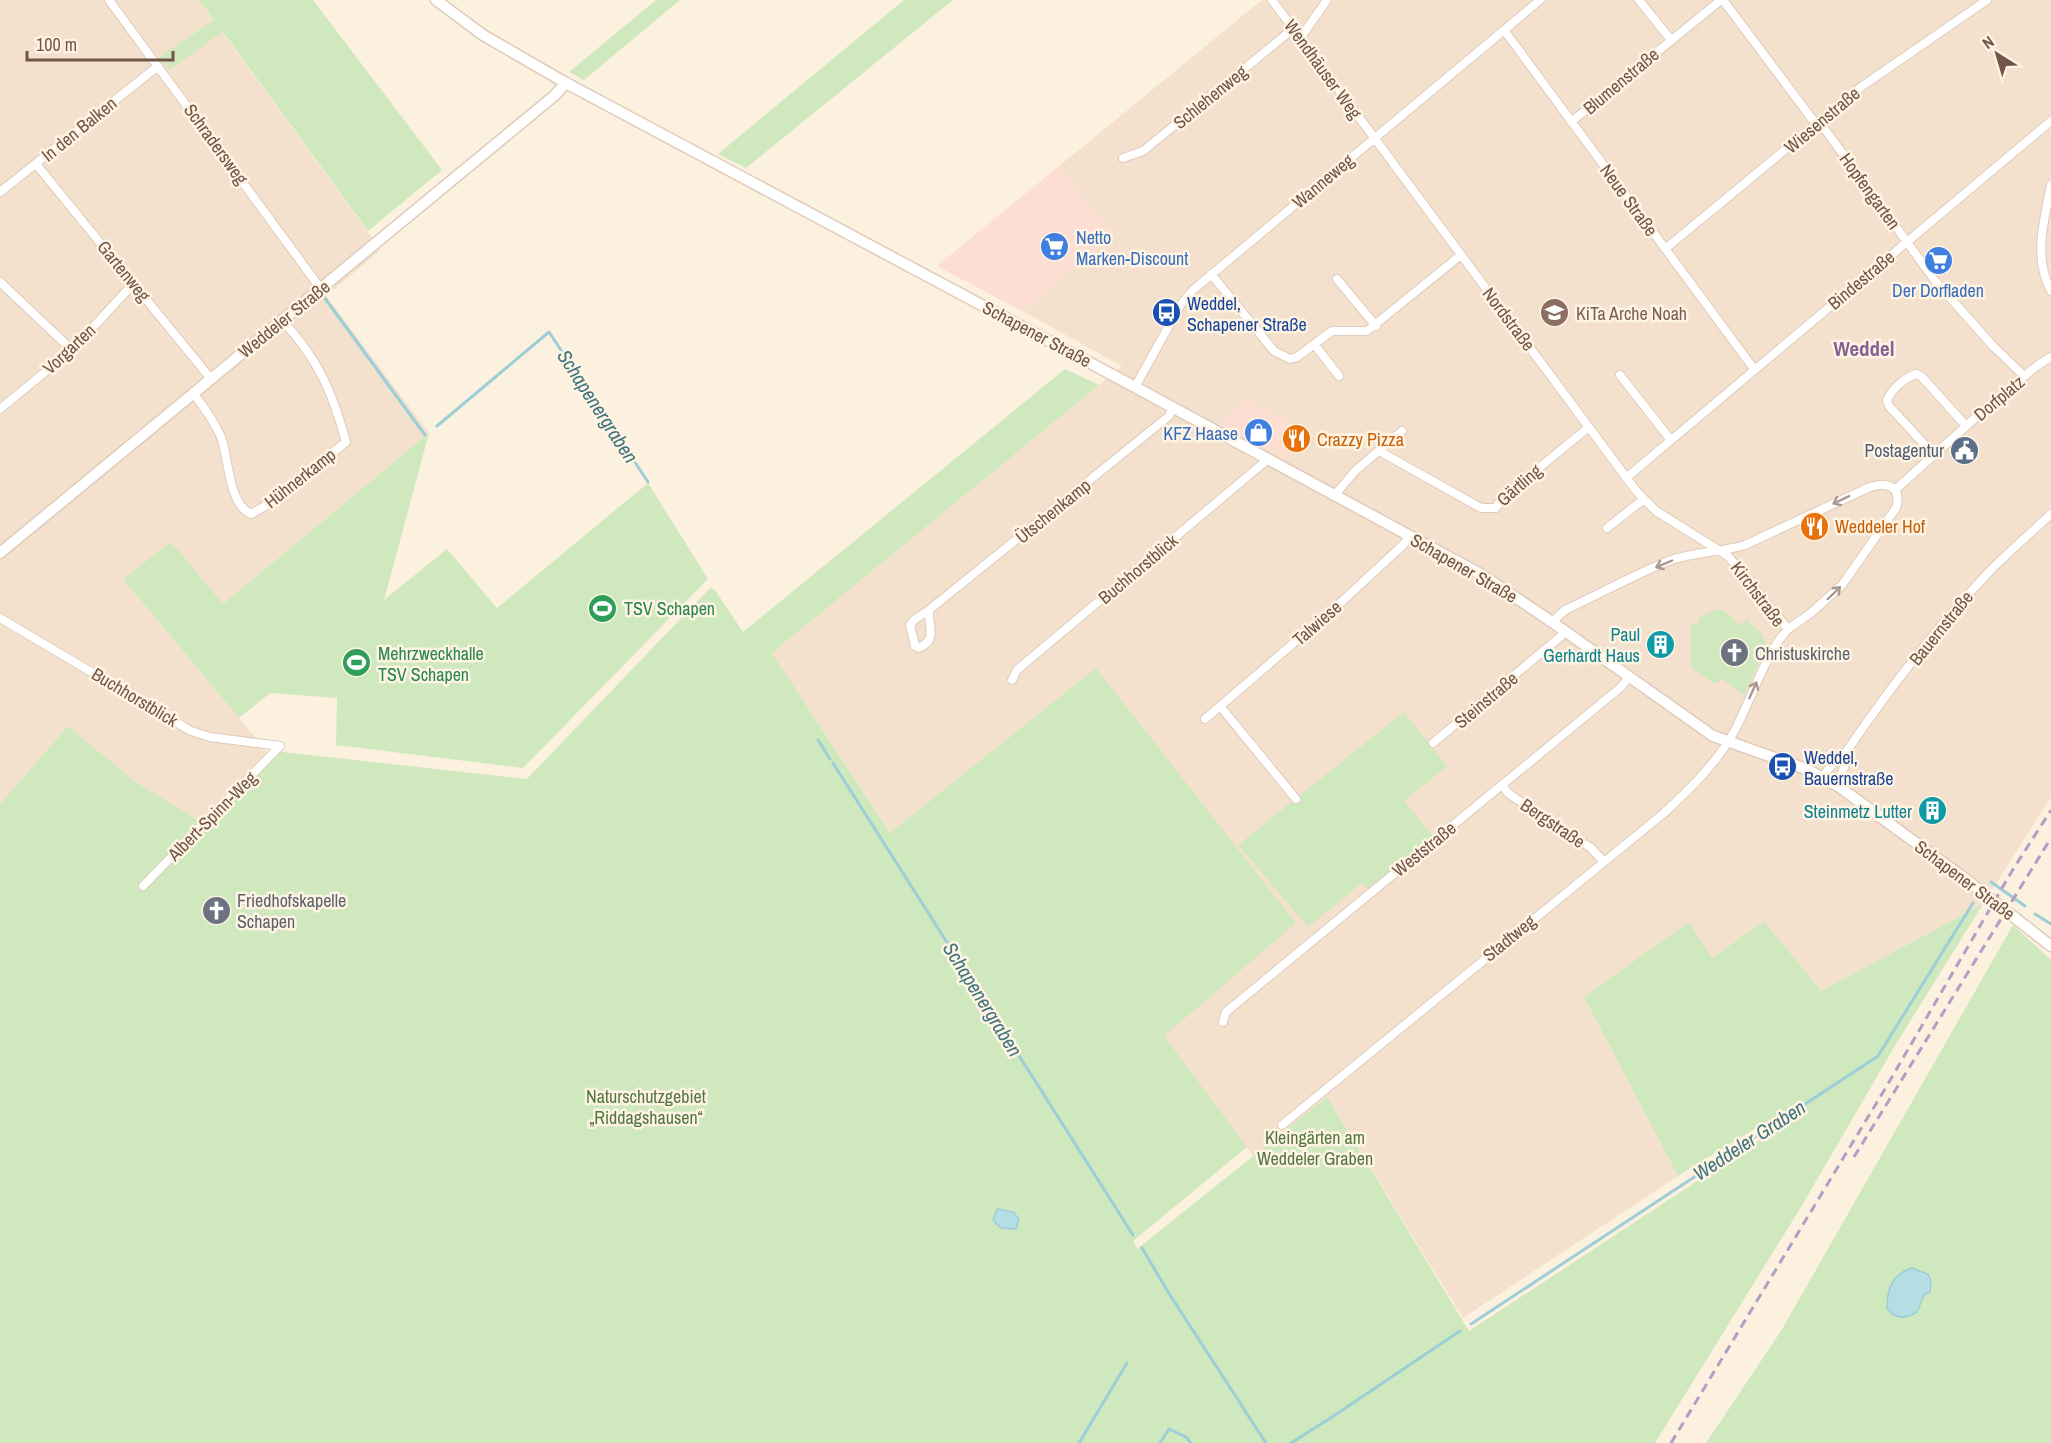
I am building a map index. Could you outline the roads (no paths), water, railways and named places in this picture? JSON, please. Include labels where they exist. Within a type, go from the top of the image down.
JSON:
[{"type":"street","name":"Schradersweg","points":[[109,0],[321,289]]},
{"type":"street","name":"Schapener Straße","points":[[436,0],[483,35],[566,83],[1482,575],[1552,622],[1698,727],[1727,742],[1806,769],[1838,786],[1964,878],[2048,944]]},
{"type":"street","name":"Wendhäuser Weg","points":[[1272,0],[1374,138]]},
{"type":"street","points":[[1301,37],[1327,0]]},
{"type":"street","name":"Wanneweg","points":[[1135,387],[1181,304],[1193,290],[1540,0]]},
{"type":"street","name":"Blumenstraße","points":[[1639,0],[1671,40]]},
{"type":"street","name":"Blumenstraße","points":[[1571,122],[1722,0]]},
{"type":"street","name":"Hopfengarten","points":[[1722,0],[1812,119],[1824,128],[1936,282],[1993,346],[2024,376]]},
{"type":"street","name":"Wiesenstraße","points":[[1665,249],[1872,79],[1987,0]]},
{"type":"street","name":"Schlehenweg","points":[[1123,158],[1143,151],[1293,29]]},
{"type":"street","name":"Neue Straße","points":[[1504,30],[1754,369]]},
{"type":"street","name":"In den Balken","points":[[0,192],[158,66]]},
{"type":"street","name":"Weddeler Straße","points":[[0,553],[554,96],[566,83]]},
{"type":"street","name":"Bindestraße","points":[[1626,478],[2051,121]]},
{"type":"street","name":"Nordstraße","points":[[1374,138],[1626,478],[1656,511],[1720,550]]},
{"type":"street","name":"Gartenweg","points":[[36,164],[211,380]]},
{"type":"street","points":[[2051,185],[2040,262],[2051,291]]},
{"type":"street","points":[[1211,274],[1274,351],[1290,359],[1297,357],[1332,330],[1367,331],[1376,326],[1461,255]]},
{"type":"street","points":[[1337,279],[1376,326]]},
{"type":"street","points":[[0,282],[72,350]]},
{"type":"street","name":"Vorgarten","points":[[0,410],[72,350],[134,284]]},
{"type":"street","name":"Hühnerkamp","points":[[194,393],[220,436],[232,485],[241,506],[251,514],[265,506],[346,442],[337,409],[321,372],[310,352],[282,320]]},
{"type":"street","points":[[1314,344],[1339,376]]},
{"type":"street","name":"Dorfplatz","points":[[1895,490],[2024,376],[2051,357]]},
{"type":"street","points":[[1934,455],[1889,406],[1887,400],[1890,393],[1910,376],[1917,374],[1966,426]]},
{"type":"street","points":[[1620,375],[1670,439]]},
{"type":"street","name":"Ütschenkamp","points":[[929,610],[1169,416],[1173,407]]},
{"type":"street","name":"Gärtling","points":[[1379,451],[1481,508],[1496,508],[1501,499],[1589,427]]},
{"type":"street","points":[[1334,496],[1355,471],[1402,430]]},
{"type":"street","name":"Buchhorstblick","points":[[1012,680],[1017,670],[1267,460]]},
{"type":"street","points":[[1720,550],[1734,549],[1760,540],[1870,487],[1884,484],[1895,490],[1898,495],[1896,508],[1842,585],[1811,613],[1788,628]]},
{"type":"street","points":[[1607,528],[1644,499]]},
{"type":"street","name":"Bauernstraße","points":[[1822,777],[1844,755],[1952,613],[2009,552],[2051,514]]},
{"type":"street","name":"Talwiese","points":[[1205,719],[1337,606],[1404,544],[1409,536]]},
{"type":"street","name":"Kirchstraße","points":[[1552,622],[1564,610],[1672,560],[1699,552],[1720,550],[1734,562],[1788,628],[1772,650],[1736,728],[1727,742]]},
{"type":"street","name":"Buchhorstblick","points":[[0,618],[191,730],[210,737],[280,746]]},
{"type":"street","name":"Steinstraße","points":[[1433,743],[1566,632]]},
{"type":"street","name":"Weststraße","points":[[1223,1022],[1226,1012],[1621,687],[1629,677]]},
{"type":"street","points":[[1220,706],[1296,799]]},
{"type":"street","name":"Stadtweg","points":[[1282,1125],[1674,803],[1713,763],[1727,742]]},
{"type":"street","name":"Albert-Spinn-Weg","points":[[143,885],[280,746]]},
{"type":"street","name":"Bauernstraße","points":[[1838,786],[1845,764],[1844,755]]},
{"type":"street","name":"Bergstraße","points":[[1502,785],[1509,794],[1591,848],[1603,861]]},
{"type":"water","points":[[997,1209],[1013,1212],[1019,1219],[1016,1229],[1001,1228],[993,1220]]},
{"type":"water","points":[[1912,1268],[1928,1274],[1931,1281],[1930,1292],[1924,1295],[1917,1312],[1900,1317],[1887,1308],[1888,1295],[1895,1278]]},
{"type":"waterway","name":"Schapenergraben","points":[[324,297],[425,435]]},
{"type":"waterway","name":"Schapenergraben","points":[[437,426],[549,332],[648,482]]},
{"type":"waterway","name":"Schapenergraben","points":[[818,740],[830,759]]},
{"type":"waterway","name":"Schapenergraben","points":[[833,763],[1133,1235]]},
{"type":"waterway","name":"Weddeler Graben","points":[[1991,882],[2025,906]]},
{"type":"waterway","name":"Weddeler Graben","points":[[1471,1324],[1878,1056],[1973,903]]},
{"type":"waterway","name":"Weddeler Graben","points":[[2035,914],[2051,924]]},
{"type":"waterway","name":"Schapenergraben","points":[[1142,1248],[1266,1443]]},
{"type":"waterway","name":"Weddeler Graben","points":[[1291,1443],[1460,1331]]},
{"type":"waterway","points":[[1079,1443],[1127,1363]]},
{"type":"waterway","points":[[1160,1443],[1169,1429],[1186,1437],[1191,1443]]},
{"type":"railway","points":[[1671,1443],[1885,1089],[2012,871],[2051,810]]},
{"type":"railway","points":[[1854,1157],[2051,838]]},
{"type":"place","name":"Netto Marken-Discount","points":[[1055,247]]},
{"type":"place","name":"Der Dorfladen","points":[[1938,261]]},
{"type":"place","name":"Weddel, Schapener Straße","points":[[1166,313]]},
{"type":"place","name":"KiTa Arche Noah","points":[[1555,313]]},
{"type":"place","name":"KFZ Haase","points":[[1259,433]]},
{"type":"place","name":"Crazzy Pizza","points":[[1296,439]]},
{"type":"place","name":"Postagentur","points":[[1965,450]]},
{"type":"place","name":"Weddeler Hof","points":[[1814,526]]},
{"type":"place","name":"TSV Schapen","points":[[603,608]]},
{"type":"place","name":"Paul Gerhardt Haus","points":[[1661,644]]},
{"type":"place","name":"Christuskirche","points":[[1734,653]]},
{"type":"place","name":"Mehrzweckhalle TSV Schapen","points":[[357,663]]},
{"type":"place","name":"Weddel, Bauernstraße","points":[[1783,767]]},
{"type":"place","name":"Steinmetz Lutter","points":[[1933,811]]},
{"type":"place","name":"Friedhofskapelle Schapen","points":[[216,910]]},
{"type":"district","name":"Weddel","points":[[1864,348]]},
{"type":"park label","name":"Naturschutzgebiet „Riddagshausen“","points":[[646,1106]]},
{"type":"park label","name":"Kleingärten am Weddeler Graben","points":[[1315,1147]]}]
